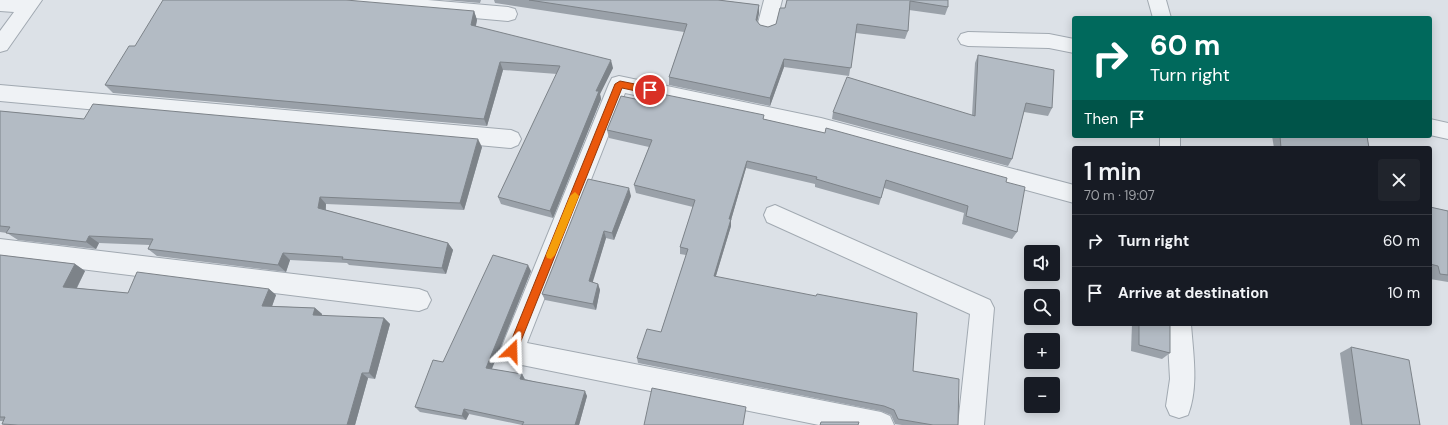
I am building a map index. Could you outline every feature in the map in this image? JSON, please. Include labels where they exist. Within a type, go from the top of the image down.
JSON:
[{"type":"street","points":[[350,0],[508,14]]},
{"type":"street","points":[[767,27],[773,0]]},
{"type":"street","points":[[1158,0],[1162,16]]},
{"type":"street","points":[[0,4],[31,3]]},
{"type":"street","points":[[0,44],[31,3]]},
{"type":"street","points":[[968,39],[1049,41],[1072,46]]},
{"type":"street","points":[[881,425],[512,351],[620,84],[821,126],[1072,193]]},
{"type":"street","points":[[0,93],[510,139]]},
{"type":"street","points":[[1432,127],[1448,131]]},
{"type":"street","points":[[775,215],[982,308],[971,425]]},
{"type":"street","points":[[0,249],[419,300]]},
{"type":"street","points":[[1179,326],[1182,378],[1179,406]]},
{"type":"building","points":[[163,0],[346,0],[474,11],[471,25],[611,60],[596,91],[599,91],[550,211],[498,197],[560,66],[500,62],[484,119],[105,85],[129,46],[135,46]]},
{"type":"building","points":[[529,0],[718,0],[759,5],[756,20],[760,25],[768,27],[776,24],[780,8],[785,8],[787,0],[948,0],[948,7],[910,1],[908,31],[857,24],[851,68],[784,59],[770,98],[669,77],[687,24]]},
{"type":"building","points":[[978,55],[1054,70],[1052,108],[1026,103],[1012,159],[833,112],[847,77],[975,116]]},
{"type":"building","points":[[662,94],[764,115],[763,119],[825,133],[826,128],[1007,178],[1006,182],[1025,187],[1017,232],[966,216],[968,206],[886,180],[881,198],[816,179],[817,177],[747,161],[729,219],[731,219],[714,276],[816,296],[817,294],[917,313],[913,371],[959,379],[958,425],[933,425],[898,419],[894,410],[884,406],[637,358],[647,329],[661,332],[688,249],[680,247],[695,200],[634,185],[652,140],[607,130],[621,96],[659,104]]},
{"type":"building","points":[[93,104],[478,139],[460,203],[320,197],[318,208],[448,243],[442,268],[342,259],[343,257],[283,253],[278,265],[148,249],[153,239],[89,236],[86,242],[6,233],[10,227],[0,226],[0,111],[84,119]]},
{"type":"building","points":[[1280,138],[1367,138],[1369,146],[1281,146]]},
{"type":"building","points":[[588,179],[629,188],[612,233],[604,231],[589,281],[598,284],[593,304],[542,294]]},
{"type":"building","points":[[1432,207],[1448,211],[1448,275],[1440,274],[1438,266],[1432,264]]},
{"type":"building","points":[[0,255],[75,264],[63,287],[128,293],[137,272],[269,289],[262,306],[315,308],[313,315],[384,318],[369,373],[362,373],[347,425],[2,424],[5,417],[0,417]]},
{"type":"building","points":[[493,255],[528,265],[486,368],[522,374],[520,379],[585,391],[575,425],[522,425],[524,422],[464,409],[462,416],[415,407],[433,360],[443,362]]},
{"type":"building","points":[[1139,326],[1170,326],[1170,353],[1139,345]]},
{"type":"building","points":[[1351,347],[1409,360],[1420,425],[1362,425]]},
{"type":"building","points":[[652,388],[746,407],[743,425],[644,425]]},
{"type":"building","points":[[821,422],[859,422],[858,425],[820,425]]},
{"type":"slow traffic","points":[[551,255],[575,196]]},
{"type":"route","points":[[512,351],[620,84],[650,90]]}]
